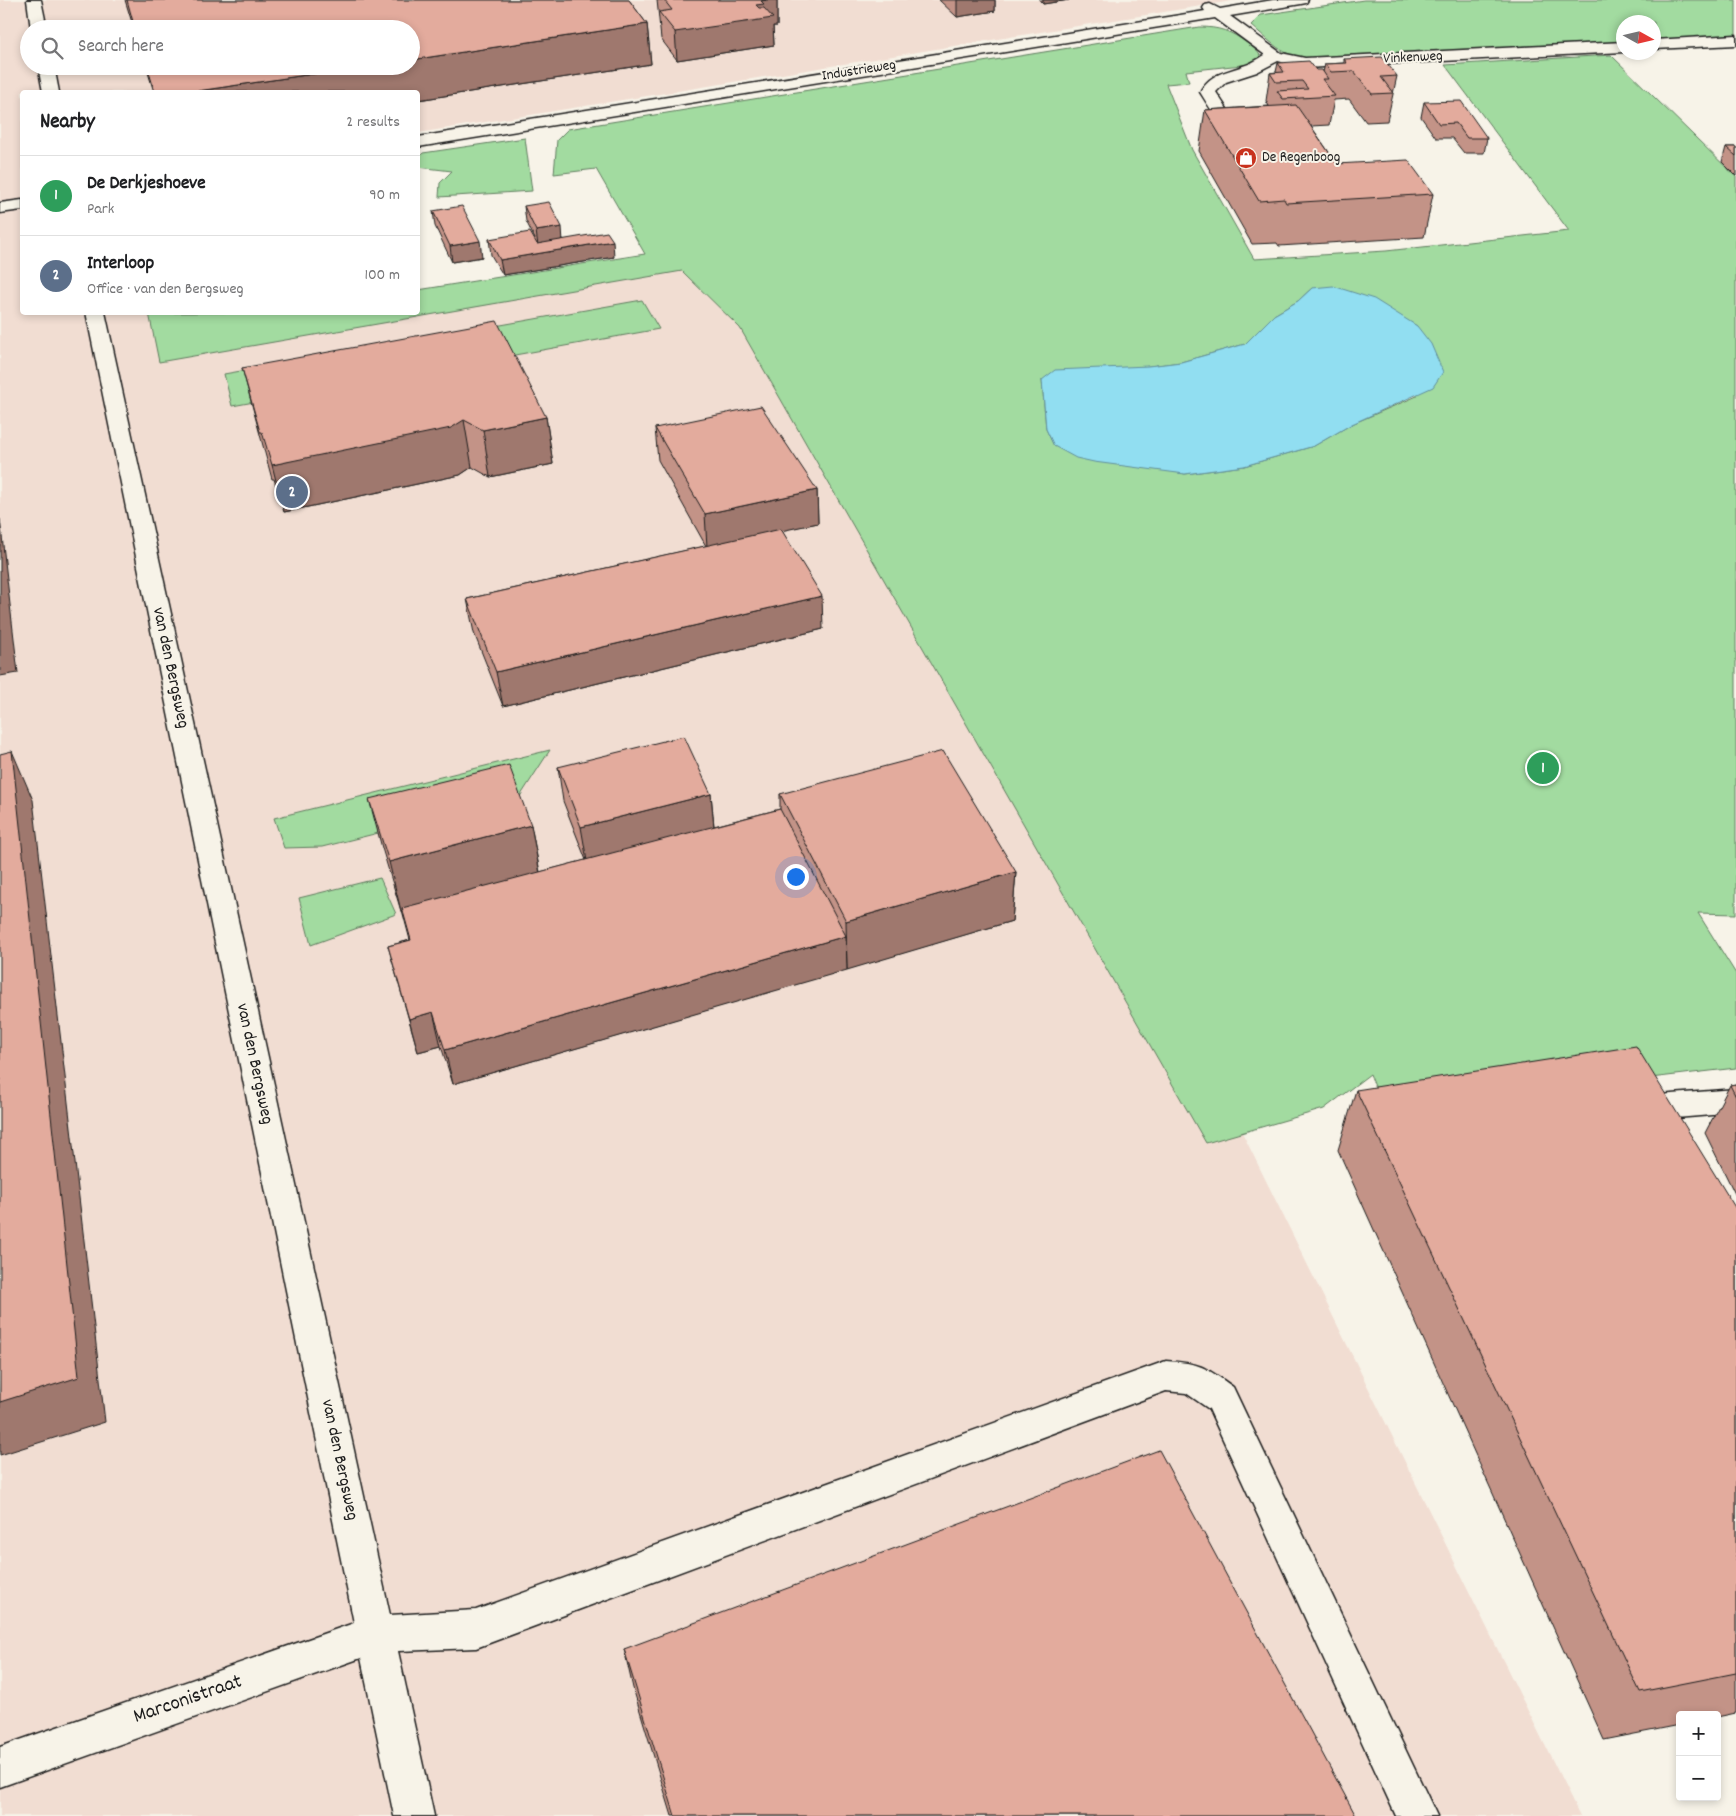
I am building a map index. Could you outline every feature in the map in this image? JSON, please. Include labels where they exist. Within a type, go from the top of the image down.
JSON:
[{"type":"street","points":[[34,0],[37,20]]},
{"type":"street","name":"Vinkenweg","points":[[1199,0],[1276,56],[1293,62],[1318,63],[1616,47]]},
{"type":"street","name":"Industrieweg","points":[[420,142],[1301,0]]},
{"type":"street","points":[[1661,45],[1736,40]]},
{"type":"street","points":[[1252,143],[1242,128],[1225,118],[1208,92],[1214,82],[1251,69],[1276,56]]},
{"type":"street","points":[[48,75],[51,90]]},
{"type":"street","points":[[0,208],[20,205]]},
{"type":"street","name":"van den Bergsweg","points":[[96,315],[414,1816]]},
{"type":"street","points":[[1665,1140],[1646,1108],[1736,1100]]},
{"type":"street","name":"Marconistraat","points":[[0,1766],[376,1634],[476,1629],[1166,1376],[1194,1378],[1221,1398],[1417,1816]]},
{"type":"shaded area","points":[[0,0],[1238,0],[420,133],[420,90],[20,90],[20,315],[420,315],[420,312],[736,249],[1101,847],[1580,1816],[0,1816]]},
{"type":"green space","points":[[1364,0],[1736,0],[1736,35],[1661,40],[1661,15],[1616,15],[1616,42],[1314,59],[1285,52],[1270,42],[1251,25],[1261,15]]},
{"type":"green space","points":[[1199,27],[1213,28],[1236,35],[1261,57],[1251,64],[1186,71],[1189,82],[1166,84],[1192,150],[1254,259],[1386,251],[1569,231],[1445,65],[1611,55],[1736,177],[1736,914],[1698,913],[1736,974],[1736,1068],[1384,1109],[1370,1074],[1324,1109],[1206,1143],[740,328],[682,271],[159,362],[149,315],[420,315],[420,290],[645,254],[596,169],[554,174],[557,140],[568,129]],"holes":[[[1312,288],[1398,316],[1417,326],[1417,396],[1352,424],[1314,446],[1244,466],[1185,474],[1054,446],[1046,429],[1042,380],[1181,362],[1245,344],[1274,315],[1298,301]]]},
{"type":"green space","points":[[525,138],[532,191],[439,197],[440,183],[452,171],[420,167],[420,156],[423,153]]},
{"type":"green space","points":[[642,300],[659,329],[232,406],[224,374]]},
{"type":"green space","points":[[550,750],[519,798],[322,847],[284,848],[274,818]]},
{"type":"green space","points":[[380,878],[396,914],[311,945],[299,898]]},
{"type":"water","points":[[1333,286],[1374,299],[1417,326],[1431,344],[1443,372],[1433,387],[1352,424],[1314,446],[1244,466],[1185,474],[1094,462],[1076,458],[1054,446],[1046,429],[1042,380],[1055,370],[1148,366],[1181,362],[1245,344],[1274,315],[1298,301],[1312,288]]},
{"type":"building","points":[[127,0],[629,0],[647,24],[420,59],[420,20],[133,20]]},
{"type":"building","points":[[664,0],[766,0],[761,1],[764,4],[756,5],[759,8],[764,8],[773,18],[675,32],[659,12],[672,10]]},
{"type":"building","points":[[1382,57],[1397,76],[1381,77],[1393,93],[1372,94],[1354,71],[1331,72],[1325,64],[1347,63],[1344,59]]},
{"type":"building","points":[[1309,61],[1316,70],[1322,70],[1328,79],[1322,79],[1335,96],[1283,99],[1277,91],[1308,89],[1302,81],[1276,82],[1270,73],[1284,72],[1278,63]]},
{"type":"building","points":[[150,75],[306,75],[205,90],[154,90]]},
{"type":"building","points":[[1461,101],[1487,138],[1467,138],[1456,123],[1439,124],[1424,102]]},
{"type":"building","points":[[1296,105],[1337,164],[1408,160],[1433,194],[1286,203],[1284,199],[1259,201],[1205,110]]},
{"type":"building","points":[[1726,147],[1736,147],[1736,156]]},
{"type":"building","points":[[549,202],[562,227],[536,231],[524,206]]},
{"type":"building","points":[[462,206],[480,241],[450,246],[433,211]]},
{"type":"building","points":[[530,232],[537,244],[607,232],[613,241],[500,260],[489,239]]},
{"type":"building","points":[[497,321],[546,417],[483,430],[464,420],[451,428],[272,465],[262,432],[260,432],[242,368]]},
{"type":"building","points":[[761,406],[817,490],[705,514],[655,428]]},
{"type":"building","points":[[781,529],[822,596],[496,672],[467,599]]},
{"type":"building","points":[[684,736],[711,794],[581,827],[558,767]]},
{"type":"building","points":[[12,751],[79,1377],[0,1402],[0,754]]},
{"type":"building","points":[[943,751],[1016,872],[846,921],[780,794]]},
{"type":"building","points":[[509,765],[531,825],[389,862],[369,799]]},
{"type":"building","points":[[780,809],[846,936],[445,1050],[433,1012],[409,1019],[388,946],[411,940],[402,908]]},
{"type":"building","points":[[1636,1046],[1736,1209],[1736,1673],[1640,1692],[1356,1090]]},
{"type":"building","points":[[1736,1084],[1736,1097],[1730,1085]]},
{"type":"building","points":[[1159,1450],[1356,1816],[675,1816],[624,1649]]},
{"type":"place","name":"De Regenboog","points":[[1246,158]]},
{"type":"place","name":"Interloop","points":[[292,492]]},
{"type":"place","name":"De Derkjeshoeve","points":[[1543,768]]}]
